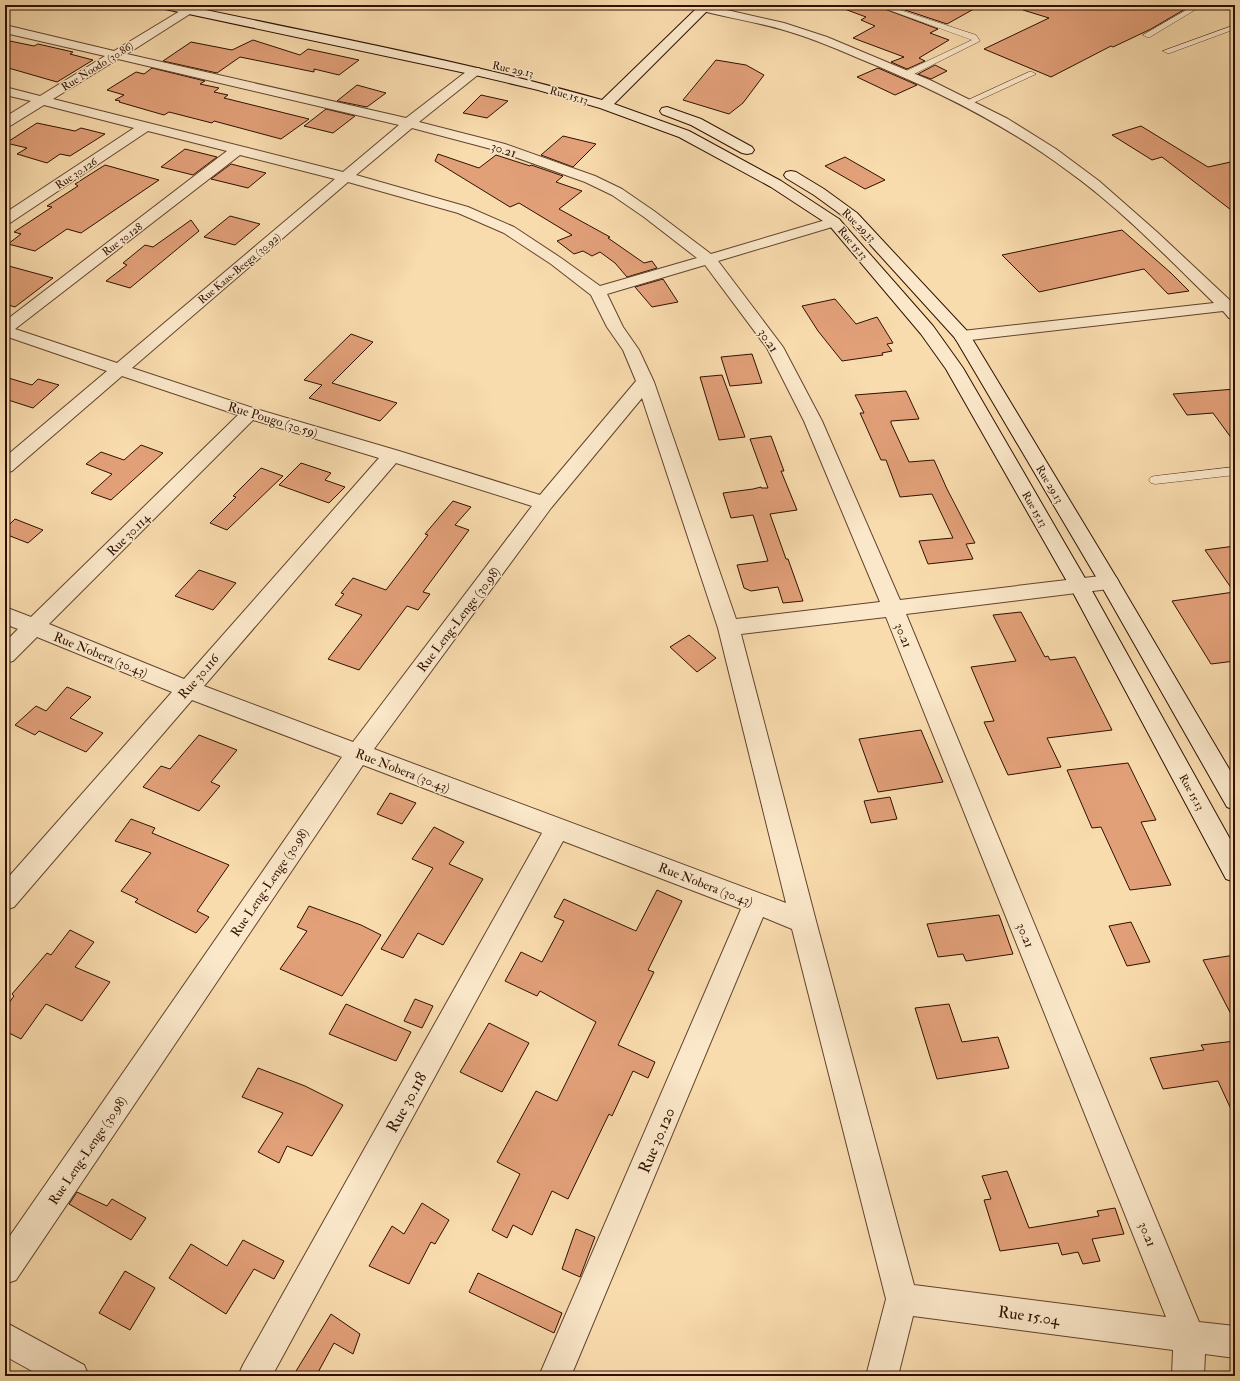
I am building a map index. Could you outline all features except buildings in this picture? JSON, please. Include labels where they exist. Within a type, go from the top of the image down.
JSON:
[{"type":"street","name":"Rue 15.13","points":[[165,5],[475,70],[542,87],[611,100],[690,137],[776,184],[834,222],[928,330],[954,368],[1079,585],[1235,871]]},
{"type":"street","name":"Rue 29.13","points":[[214,5],[559,79],[611,100],[696,122],[759,157]]},
{"type":"street","points":[[611,100],[705,7],[791,28],[907,74],[968,102],[1022,134],[1073,168],[1119,204],[1231,310]]},
{"type":"street","name":"Rue Noodo (30.86)","points":[[5,123],[189,10]]},
{"type":"street","name":"30.21","points":[[5,29],[409,123],[500,147],[590,179],[616,192],[649,214],[708,258],[775,347],[812,421],[893,608],[1190,1337]]},
{"type":"street","name":"Rue Kaas-Beega (30.92)","points":[[8,462],[120,369],[409,123],[475,70]]},
{"type":"street","points":[[5,91],[239,149],[346,177],[462,210],[509,230],[556,261],[598,292],[615,327],[630,350],[645,382],[729,628],[803,921],[902,1299],[882,1376]]},
{"type":"street","name":"Rue 30.126","points":[[5,220],[146,126]]},
{"type":"street","name":"Rue 30.128","points":[[5,330],[239,149]]},
{"type":"street","name":"Rue 29.13","points":[[778,167],[819,192],[852,216],[962,336],[1109,582],[1235,800]]},
{"type":"street","points":[[598,292],[708,258],[834,222]]},
{"type":"street","points":[[962,336],[1231,310]]},
{"type":"street","name":"Rue Pougo (30.59)","points":[[5,330],[250,413],[392,455],[544,503]]},
{"type":"street","name":"Rue Leng-Lenge (30.98)","points":[[5,1269],[358,753],[544,503],[645,382]]},
{"type":"street","name":"Rue 30.114","points":[[5,655],[250,413]]},
{"type":"street","name":"Rue 30.116","points":[[5,898],[392,455]]},
{"type":"street","points":[[729,628],[1109,582]]},
{"type":"street","name":"Rue Nobera (30.43)","points":[[5,615],[187,689],[803,921]]},
{"type":"street","name":"Rue 30.118","points":[[254,1376],[558,828]]},
{"type":"street","name":"Rue 30.120","points":[[555,1376],[756,903]]},
{"type":"street","name":"Rue 15.04","points":[[902,1299],[1235,1342]]},
{"type":"street","points":[[1188,1376],[1190,1337]]},
{"type":"street","points":[[5,1338],[73,1376]]},
{"type":"lane","points":[[878,5],[973,37],[976,41],[907,74]]},
{"type":"lane","points":[[1147,35],[1200,5]]},
{"type":"lane","points":[[1167,51],[1235,27]]},
{"type":"lane","points":[[968,102],[1032,74]]},
{"type":"lane","points":[[1154,480],[1235,471]]}]
